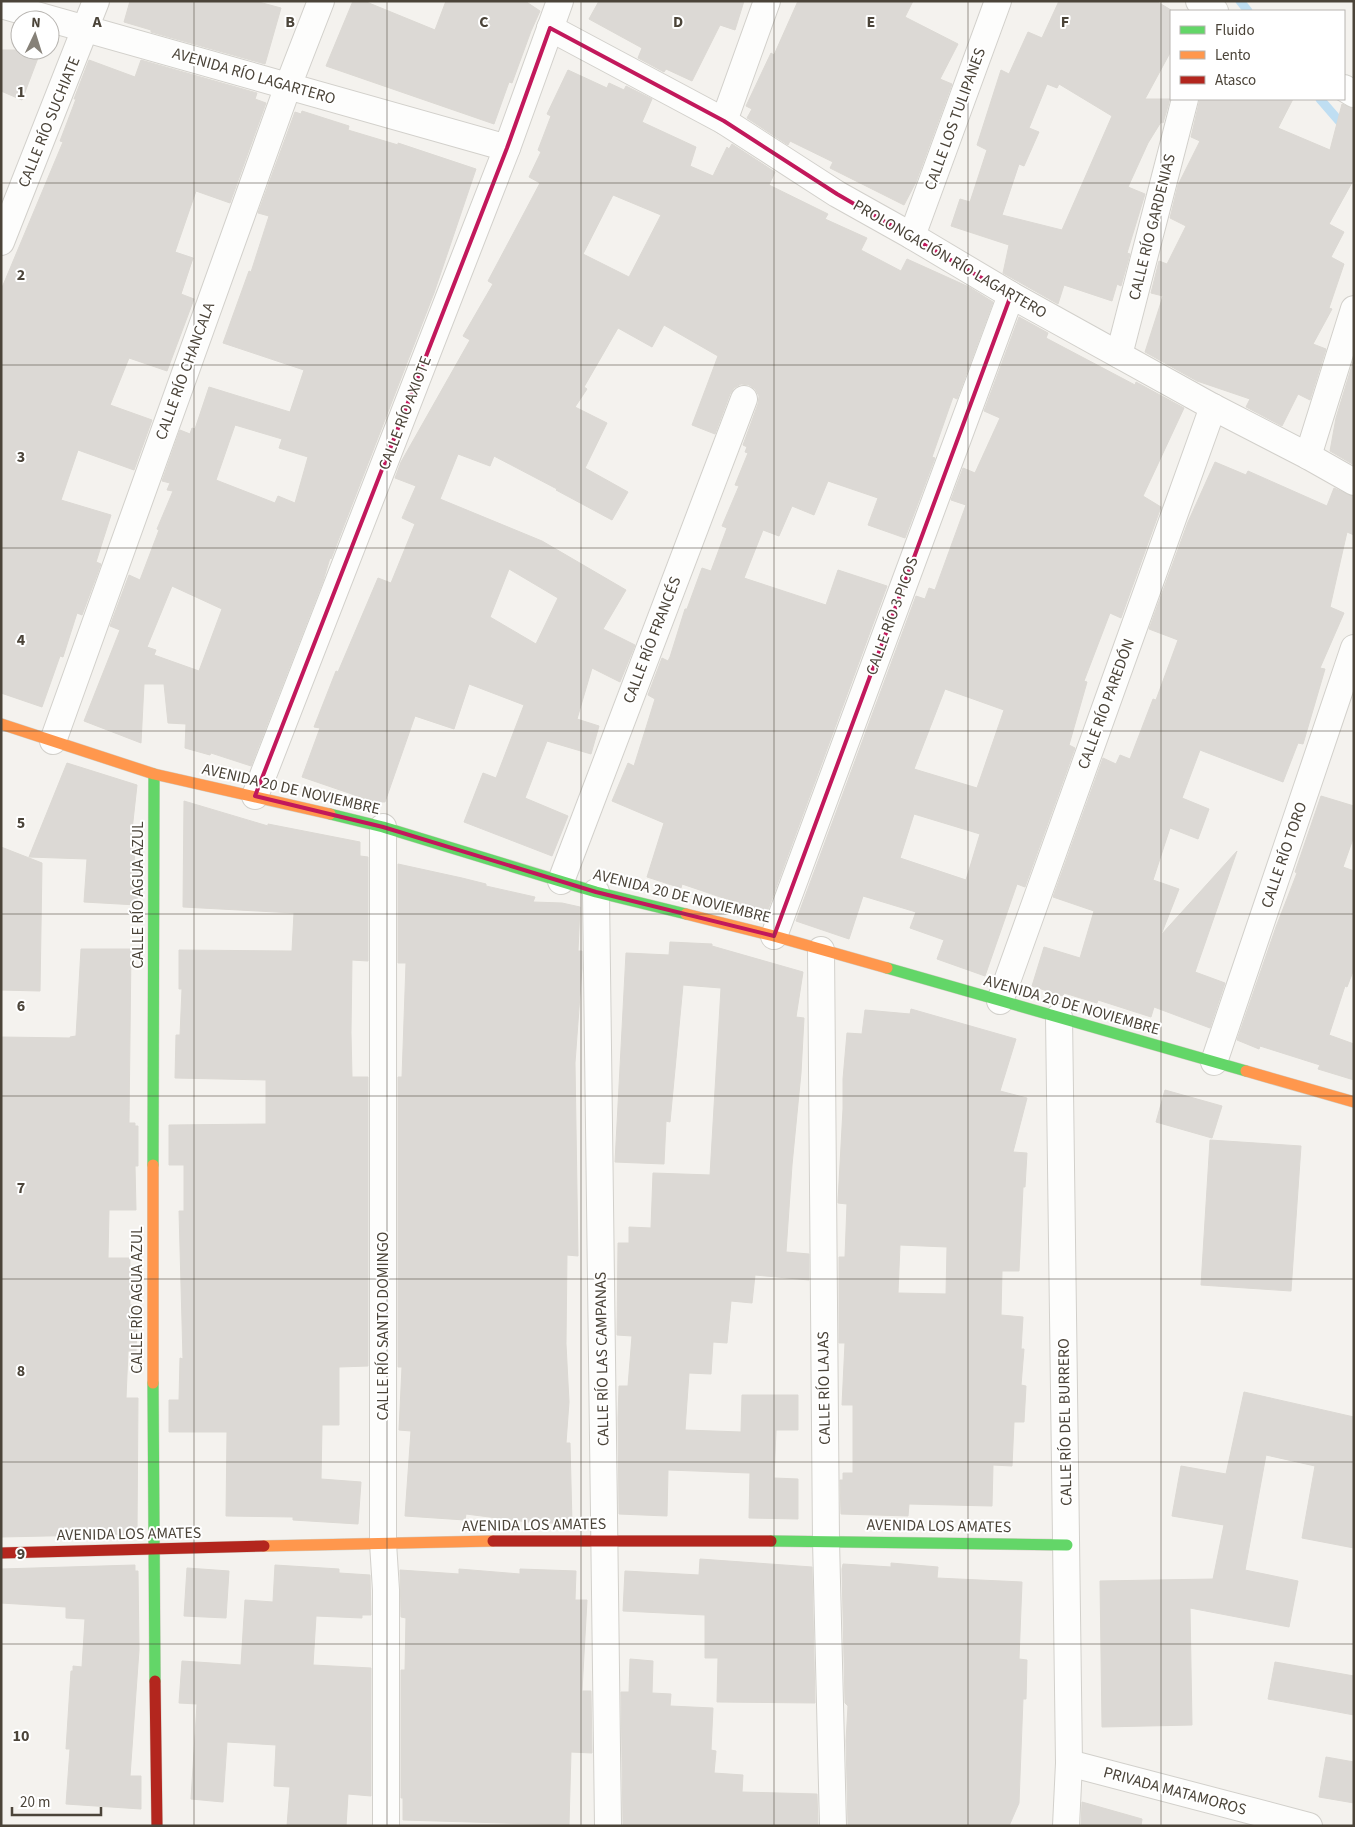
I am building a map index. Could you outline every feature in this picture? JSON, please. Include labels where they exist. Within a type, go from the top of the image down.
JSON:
[{"type":"street","name":"CALLE RÍO SUCHIATE","points":[[1,242],[96,1]]},
{"type":"street","name":"CALLE RÍO CHANCALA","points":[[53,741],[288,86],[321,1]]},
{"type":"street","name":"CALLE RÍO AXIOTE","points":[[256,796],[507,148],[560,1]]},
{"type":"street","points":[[724,121],[767,1]]},
{"type":"street","name":"CALLE LOS TULIPANES","points":[[912,236],[998,1]]},
{"type":"street","name":"AVENIDA RÍO LAGARTERO","points":[[1,6],[507,148]]},
{"type":"street","name":"PROLONGACIÓN RÍO LAGARTERO","points":[[550,28],[724,121],[837,194],[1011,295],[1213,407],[1354,482]]},
{"type":"street","name":"CALLE RÍO GARDENIAS","points":[[1119,355],[1185,100]]},
{"type":"street","name":"CALLE RÍO 3 PICOS","points":[[774,936],[1011,295]]},
{"type":"street","points":[[1308,456],[1354,309]]},
{"type":"street","name":"CALLE RÍO FRANCÉS","points":[[560,881],[744,399]]},
{"type":"street","name":"CALLE RÍO PAREDÓN","points":[[1000,1001],[1213,407]]},
{"type":"street","name":"CALLE RÍO TORO","points":[[1214,1062],[1354,648]]},
{"type":"street","name":"AVENIDA 20 DE NOVIEMBRE","points":[[1,724],[154,774],[256,796],[383,827],[596,892],[774,936],[1354,1102]]},
{"type":"street","name":"CALLE RÍO AGUA AZUL","points":[[154,774],[153,1550],[157,1826]]},
{"type":"street","name":"CALLE RÍO SANTO DOMINGO","points":[[383,827],[383,1543],[386,1590],[386,1826]]},
{"type":"street","name":"CALLE RÍO LAS CAMPANAS","points":[[596,892],[608,1826]]},
{"type":"street","name":"CALLE RÍO LAJAS","points":[[821,950],[826,1541],[833,1826]]},
{"type":"street","name":"CALLE RÍO DEL BURRERO","points":[[1060,1017],[1070,1763],[1066,1826]]},
{"type":"street","name":"AVENIDA LOS AMATES","points":[[1,1553],[383,1543],[604,1540],[1067,1545]]},
{"type":"street","name":"PRIVADA MATAMOROS","points":[[1070,1763],[1309,1826]]},
{"type":"highlighted area","points":[[550,28],[724,121],[837,194],[1011,295],[774,936],[596,892],[383,827],[255,796],[507,148]]},
{"type":"building","points":[[130,1],[255,1],[281,8],[265,64],[151,32],[151,30],[124,22]]},
{"type":"building","points":[[353,1],[364,1],[435,30],[446,1],[525,1],[540,11],[512,83],[509,82],[494,124],[326,66]]},
{"type":"building","points":[[599,1],[744,1],[735,30],[720,25],[692,81],[666,69],[664,72],[638,58],[642,48],[589,19]]},
{"type":"building","points":[[798,1],[913,1],[905,17],[958,44],[940,79],[952,84],[916,182],[904,205],[830,168],[833,162],[790,141],[788,145],[747,118],[752,109],[746,106],[771,53],[774,55]]},
{"type":"building","points":[[1059,1],[1156,1],[1171,10],[1170,53],[1145,99],[1170,99],[1163,123],[1161,122],[1148,143],[1128,187],[1145,194],[1127,253],[1130,254],[1121,286],[1117,284],[1112,301],[1064,285],[1058,304],[1003,273],[1009,245],[951,226],[960,199],[970,202],[987,150],[977,145],[1001,70],[1009,74],[1028,32],[1042,38]],"holes":[[[1047,84],[1057,88],[1059,84],[1112,116],[1062,230],[1002,215],[1019,164],[1024,166],[1039,132],[1029,128]]]},
{"type":"building","points":[[1,50],[10,50],[10,60],[37,60],[22,100],[1,91]]},
{"type":"building","points":[[89,60],[135,77],[141,60],[257,93],[255,99],[266,103],[230,203],[196,191],[175,252],[193,258],[181,294],[194,299],[167,371],[129,358],[110,405],[152,420],[134,470],[78,450],[61,500],[111,515],[96,562],[101,564],[82,615],[77,613],[63,657],[60,656],[42,707],[1,693],[1,290],[63,142],[60,141]]},
{"type":"building","points":[[568,70],[607,88],[609,83],[624,90],[626,86],[652,99],[642,122],[696,147],[690,166],[713,176],[727,147],[729,149],[732,144],[775,172],[769,185],[828,214],[825,219],[867,238],[861,250],[901,271],[907,259],[969,287],[993,302],[957,399],[953,397],[932,457],[935,458],[905,538],[868,525],[878,498],[828,481],[814,515],[792,506],[779,536],[763,530],[744,578],[826,605],[838,570],[887,586],[766,915],[741,906],[741,904],[682,884],[681,888],[647,877],[664,823],[612,801],[628,763],[634,766],[655,699],[648,695],[662,658],[668,661],[685,609],[687,609],[702,568],[711,571],[727,528],[722,526],[739,486],[735,485],[748,453],[745,452],[747,447],[743,445],[758,404],[759,396],[755,389],[749,385],[741,384],[734,388],[730,394],[715,434],[692,425],[718,356],[664,325],[652,347],[618,328],[584,387],[587,389],[575,407],[607,423],[585,468],[628,492],[612,520],[494,456],[490,466],[458,454],[440,499],[542,541],[626,590],[603,629],[635,645],[620,682],[592,668],[577,719],[599,726],[591,754],[547,741],[525,798],[568,816],[552,856],[464,822],[483,773],[496,778],[524,705],[469,684],[454,729],[415,716],[385,802],[375,802],[302,777],[320,728],[314,727],[336,671],[338,672],[378,578],[391,583],[415,524],[402,518],[416,486],[395,478],[401,462],[470,340],[463,336],[493,284],[488,281],[540,183],[529,177],[541,152],[538,150],[551,116],[547,114]],"holes":[[[613,195],[661,215],[629,277],[583,254]],[[509,569],[558,598],[536,644],[490,617]]]},
{"type":"building","points":[[1200,100],[1292,100],[1278,128],[1330,150],[1342,104],[1354,109],[1354,179],[1329,224],[1344,232],[1331,257],[1344,264],[1329,308],[1332,309],[1313,344],[1326,349],[1310,400],[1298,394],[1282,426],[1246,407],[1250,399],[1197,381],[1145,352],[1163,296],[1151,293],[1159,261],[1167,264],[1186,226],[1170,218],[1178,185],[1200,141],[1191,137]]},
{"type":"building","points":[[302,111],[349,126],[348,130],[398,145],[398,143],[476,169],[434,293],[251,766],[211,753],[210,755],[185,748],[186,724],[168,723],[164,684],[144,684],[141,743],[84,721],[120,630],[110,626],[129,575],[140,580],[159,530],[157,529],[173,491],[167,490],[170,483],[162,481],[180,430],[190,434],[192,428],[195,429],[209,387],[290,412],[304,370],[223,343],[249,271],[251,272],[269,216],[258,213],[295,112],[301,114]],"holes":[[[235,425],[282,439],[279,448],[308,457],[295,503],[278,496],[275,503],[216,480]],[[172,586],[222,609],[199,671],[154,655],[156,650],[147,647]]]},
{"type":"building","points":[[1019,317],[1048,333],[1046,338],[1135,385],[1136,382],[1184,408],[1143,496],[1161,507],[1121,618],[1110,613],[1084,681],[1087,682],[1069,745],[1075,748],[1025,887],[1017,884],[985,976],[937,959],[944,940],[910,928],[916,912],[863,896],[849,939],[796,921],[916,596],[925,599],[929,588],[935,590],[966,505],[951,500],[963,468],[975,473],[1000,418],[984,411]],"holes":[[[945,689],[1004,710],[977,788],[914,769]],[[914,814],[980,834],[966,880],[900,858]]]},
{"type":"building","points":[[1353,362],[1354,465],[1330,451],[1336,418]]},
{"type":"building","points":[[1215,462],[1246,475],[1248,471],[1327,506],[1334,488],[1354,497],[1354,535],[1347,532],[1330,607],[1344,613],[1320,668],[1325,669],[1303,744],[1298,743],[1283,782],[1200,750],[1182,798],[1209,809],[1198,839],[1170,828],[1153,880],[1179,889],[1161,935],[1237,851],[1195,972],[1225,983],[1210,1028],[1154,1007],[1151,1017],[1098,1000],[1097,1003],[1064,993],[1063,996],[1032,986],[1044,947],[1080,958],[1094,911],[1053,897],[1103,758],[1116,764],[1120,755],[1130,759],[1153,699],[1156,700],[1178,640],[1149,629],[1188,522]]},
{"type":"building","points":[[67,763],[137,785],[131,839],[136,836],[134,864],[138,865],[137,905],[84,902],[87,859],[29,857]]},
{"type":"building","points":[[1321,796],[1354,806],[1354,836],[1343,867],[1354,871],[1354,969],[1347,987],[1345,986],[1329,1035],[1354,1044],[1354,1080],[1318,1069],[1320,1065],[1260,1046],[1259,1049],[1237,1040],[1276,927],[1297,873],[1295,872]]},
{"type":"building","points":[[184,801],[268,826],[268,824],[360,842],[360,856],[368,857],[368,961],[352,960],[351,1033],[352,1077],[368,1077],[368,1366],[339,1367],[339,1425],[322,1425],[321,1479],[361,1482],[358,1524],[293,1520],[293,1517],[226,1516],[227,1432],[169,1432],[169,1400],[179,1400],[180,1358],[183,1359],[179,1211],[184,1211],[184,1165],[169,1165],[169,1125],[266,1124],[266,1080],[175,1078],[176,1035],[180,1035],[182,989],[179,989],[179,950],[292,951],[294,913],[183,907]]},
{"type":"building","points":[[1,847],[42,863],[40,991],[1,990]]},
{"type":"building","points":[[398,864],[535,897],[533,902],[562,903],[580,907],[578,951],[582,951],[582,968],[575,1063],[578,1256],[567,1255],[566,1344],[569,1402],[566,1443],[570,1443],[572,1524],[528,1522],[466,1514],[465,1520],[405,1516],[411,1431],[399,1430],[402,1367],[398,1367],[398,1077],[402,1077],[406,963],[398,963]]},
{"type":"building","points":[[670,942],[712,944],[712,946],[803,972],[796,1017],[804,1018],[786,1252],[809,1254],[809,1280],[755,1275],[752,1303],[731,1301],[727,1343],[713,1342],[711,1374],[689,1373],[685,1430],[741,1432],[742,1395],[798,1395],[798,1430],[776,1430],[774,1478],[798,1479],[798,1519],[749,1518],[750,1473],[668,1470],[667,1516],[619,1514],[619,1386],[628,1386],[632,1336],[617,1335],[618,1243],[629,1243],[629,1227],[651,1228],[653,1173],[710,1175],[721,988],[683,985],[670,1122],[666,1121],[664,1164],[615,1162],[626,953],[669,955]]},
{"type":"building","points":[[81,949],[131,949],[129,1123],[135,1123],[135,1126],[138,1126],[138,1166],[135,1166],[136,1210],[109,1210],[108,1258],[130,1258],[130,1305],[138,1306],[136,1352],[128,1351],[126,1398],[138,1398],[137,1534],[1,1537],[1,1037],[70,1038],[76,1036]]},
{"type":"building","points":[[911,1009],[1016,1039],[1000,1091],[1027,1098],[1013,1152],[1027,1153],[1025,1187],[1023,1187],[1019,1271],[1002,1271],[1001,1315],[1023,1317],[1021,1349],[1024,1349],[1021,1385],[1026,1386],[1024,1422],[1014,1422],[1012,1466],[993,1465],[992,1506],[909,1504],[908,1516],[841,1514],[840,1480],[843,1480],[843,1473],[853,1473],[853,1405],[842,1405],[845,1343],[839,1343],[839,1257],[845,1257],[847,1204],[838,1203],[838,1201],[843,1079],[847,1033],[862,1034],[865,1010],[910,1014]],"holes":[[[900,1245],[947,1247],[946,1294],[898,1293]]]},
{"type":"building","points":[[1165,1090],[1222,1106],[1212,1138],[1156,1122]]},
{"type":"building","points":[[1210,1140],[1301,1146],[1291,1291],[1201,1285]]},
{"type":"building","points":[[1244,1392],[1354,1417],[1354,1548],[1302,1538],[1315,1466],[1266,1455],[1245,1570],[1298,1581],[1289,1627],[1190,1608],[1192,1725],[1102,1727],[1100,1581],[1213,1579],[1224,1525],[1172,1516],[1181,1466],[1226,1474]]},
{"type":"building","points":[[700,1559],[812,1567],[815,1703],[717,1702],[718,1658],[705,1658],[705,1615],[623,1611],[625,1571],[699,1575]]},
{"type":"building","points":[[891,1563],[938,1567],[937,1578],[1022,1582],[1019,1659],[1027,1660],[1026,1699],[1023,1699],[1019,1803],[1009,1826],[848,1826],[846,1741],[848,1706],[845,1703],[842,1569],[843,1564],[891,1567]]},
{"type":"building","points":[[135,1565],[135,1571],[138,1571],[139,1650],[130,1776],[141,1776],[141,1809],[66,1804],[70,1749],[66,1749],[71,1671],[73,1671],[73,1666],[82,1667],[85,1619],[66,1618],[66,1607],[1,1603],[1,1569]]},
{"type":"building","points":[[275,1565],[339,1569],[339,1573],[370,1575],[371,1615],[362,1615],[362,1618],[316,1616],[313,1665],[371,1668],[371,1796],[348,1794],[346,1826],[287,1826],[290,1787],[274,1786],[276,1745],[227,1742],[223,1802],[191,1799],[197,1704],[179,1703],[182,1661],[241,1665],[245,1600],[273,1602]]},
{"type":"building","points":[[187,1568],[229,1571],[226,1618],[184,1616]]},
{"type":"building","points":[[459,1569],[520,1574],[520,1569],[576,1571],[575,1600],[587,1600],[582,1691],[591,1691],[592,1753],[571,1752],[569,1825],[403,1820],[403,1798],[401,1798],[401,1670],[405,1670],[406,1618],[401,1617],[400,1570],[459,1574]]},
{"type":"building","points":[[630,1659],[653,1661],[652,1693],[671,1694],[670,1706],[713,1708],[711,1750],[716,1751],[714,1773],[743,1775],[742,1792],[817,1794],[818,1826],[623,1826],[621,1692],[629,1692]]},
{"type":"building","points":[[1275,1662],[1354,1676],[1354,1715],[1268,1699]]},
{"type":"building","points":[[1326,1757],[1354,1762],[1354,1803],[1319,1797]]},
{"type":"building","points":[[1082,1802],[1142,1819],[1141,1826],[1081,1826]]},
{"type":"waterway","points":[[1240,1],[1247,10]]},
{"type":"waterway","points":[[1321,100],[1346,129]]},
{"type":"traffic: fast","points":[[153,1165],[154,774]]},
{"type":"traffic: fast","points":[[330,814],[383,827],[596,892],[686,914]]},
{"type":"traffic: fast","points":[[887,968],[1246,1071]]},
{"type":"traffic: fast","points":[[153,1383],[155,1681]]},
{"type":"traffic: fast","points":[[771,1541],[1067,1545]]},
{"type":"traffic: slow","points":[[1,724],[154,774],[330,814]]},
{"type":"traffic: slow","points":[[686,914],[774,936],[887,968]]},
{"type":"traffic: slow","points":[[1246,1071],[1354,1102]]},
{"type":"traffic: slow","points":[[153,1165],[153,1383]]},
{"type":"traffic: slow","points":[[264,1546],[493,1541]]},
{"type":"traffic: jam","points":[[493,1541],[771,1541]]},
{"type":"traffic: jam","points":[[1,1553],[264,1546]]},
{"type":"traffic: jam","points":[[155,1681],[157,1826]]}]
